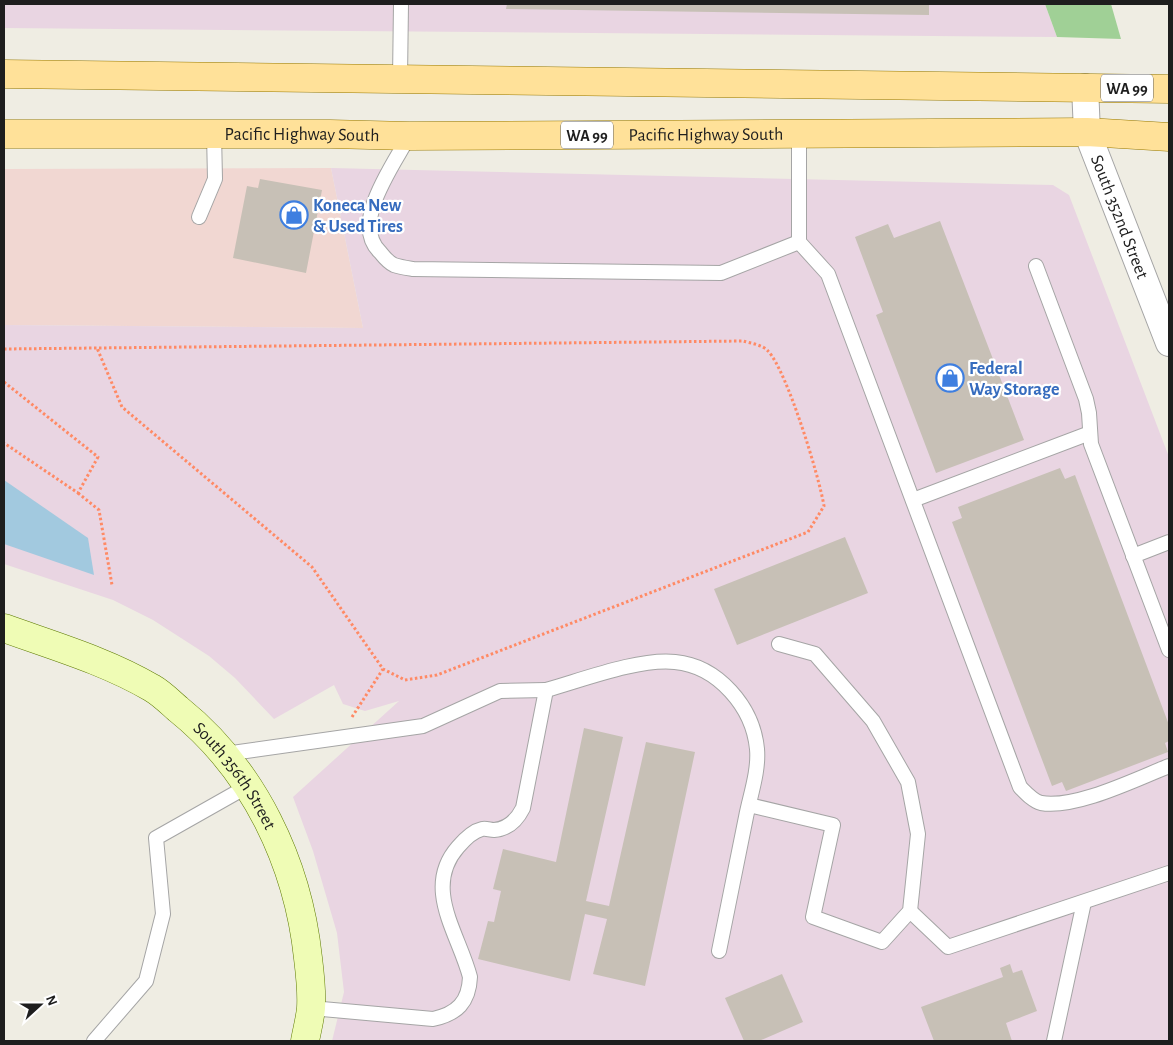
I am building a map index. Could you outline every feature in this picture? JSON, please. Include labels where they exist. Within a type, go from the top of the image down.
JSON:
[{"type":"main road","name":"WA 99","points":[[4,74],[1169,89]]},
{"type":"main road","name":"Pacific Highway South","points":[[4,134],[409,136],[1087,132],[1169,137]]},
{"type":"main road","name":"South 356th Street","points":[[4,628],[104,664],[153,688],[196,723],[225,754],[248,786],[279,844],[294,885],[305,928],[311,1008],[305,1041]]},
{"type":"street","name":"South 352nd Street","points":[[1084,87],[1087,132],[1169,343]]},
{"type":"lane","points":[[400,78],[401,4]]},
{"type":"lane","points":[[799,133],[799,242],[828,274],[1020,787],[1040,803],[1070,803],[1169,766]]},
{"type":"lane","points":[[199,218],[216,179],[214,134]]},
{"type":"lane","points":[[409,136],[372,206],[369,221],[369,234],[375,248],[392,265],[413,269],[721,273],[799,242]]},
{"type":"lane","points":[[1036,266],[1086,398],[1091,444],[1169,650]]},
{"type":"lane","points":[[913,500],[1090,432]]},
{"type":"lane","points":[[1133,556],[1169,542]]},
{"type":"lane","points":[[749,805],[833,825],[813,917],[882,942],[910,911],[918,834],[908,782],[873,721],[815,654],[779,644]]},
{"type":"lane","points":[[225,754],[423,726],[500,690],[546,690],[643,663],[676,662],[706,672],[732,691],[750,718],[757,750],[749,805],[719,951]]},
{"type":"lane","points":[[311,1008],[433,1019],[445,1017],[465,1001],[470,990],[470,977],[442,898],[442,876],[450,856],[465,839],[483,828],[503,828],[519,817],[523,808],[546,690]]},
{"type":"lane","points":[[94,1041],[146,981],[163,914],[156,838],[248,786]]},
{"type":"lane","points":[[910,911],[948,947],[1169,873]]},
{"type":"lane","points":[[1054,1041],[1084,902]]},
{"type":"path","points":[[4,349],[743,341],[767,350],[781,371],[820,482],[824,506],[808,532],[437,676],[405,680],[383,669],[312,567],[122,407],[97,348]]},
{"type":"path","points":[[4,382],[98,457],[78,493]]},
{"type":"path","points":[[4,443],[78,493],[99,510],[112,586]]},
{"type":"path","points":[[338,738],[383,669]]},
{"type":"shaded area","points":[[4,4],[1045,4],[1057,37],[4,28]]},
{"type":"shaded area","points":[[331,168],[363,328],[4,325],[4,169]]},
{"type":"shaded area","points":[[331,168],[1053,185],[1069,195],[1169,457],[1169,1041],[332,1041],[344,992],[337,933],[313,851],[293,797],[399,701],[365,711],[343,704],[334,685],[274,719],[235,678],[209,656],[153,620],[113,600],[4,564],[4,325],[363,328]]},
{"type":"green space","points":[[1045,4],[1111,4],[1121,39],[1057,37]]},
{"type":"water","points":[[4,480],[88,538],[94,575],[4,544]]},
{"type":"building","points":[[507,4],[929,4],[929,15],[506,9]]},
{"type":"building","points":[[260,179],[322,190],[306,273],[233,258],[247,186],[258,188]]},
{"type":"building","name":"Federal Way Storage","points":[[940,221],[1024,440],[936,473],[876,315],[883,312],[855,237],[888,224],[894,238]]},
{"type":"building","points":[[1060,468],[1065,479],[1075,475],[1169,725],[1169,741],[1165,743],[1168,752],[1066,791],[1062,782],[1052,786],[952,522],[962,518],[958,507]]},
{"type":"building","points":[[845,537],[868,593],[737,645],[714,589]]},
{"type":"building","points":[[584,728],[623,737],[586,901],[609,906],[646,742],[695,752],[645,986],[593,974],[607,919],[585,914],[570,981],[478,959],[488,921],[494,922],[501,891],[493,889],[503,849],[556,862]]},
{"type":"building","points":[[1010,964],[1013,973],[1022,970],[1037,1011],[1006,1023],[1012,1041],[934,1041],[921,1007],[1003,977],[1000,968]]},
{"type":"building","points":[[782,974],[803,1022],[759,1041],[744,1041],[725,998]]},
{"type":"place","name":"Koneca New & Used Tires","points":[[294,215]]},
{"type":"place","name":"Federal Way Storage","points":[[950,378]]}]
